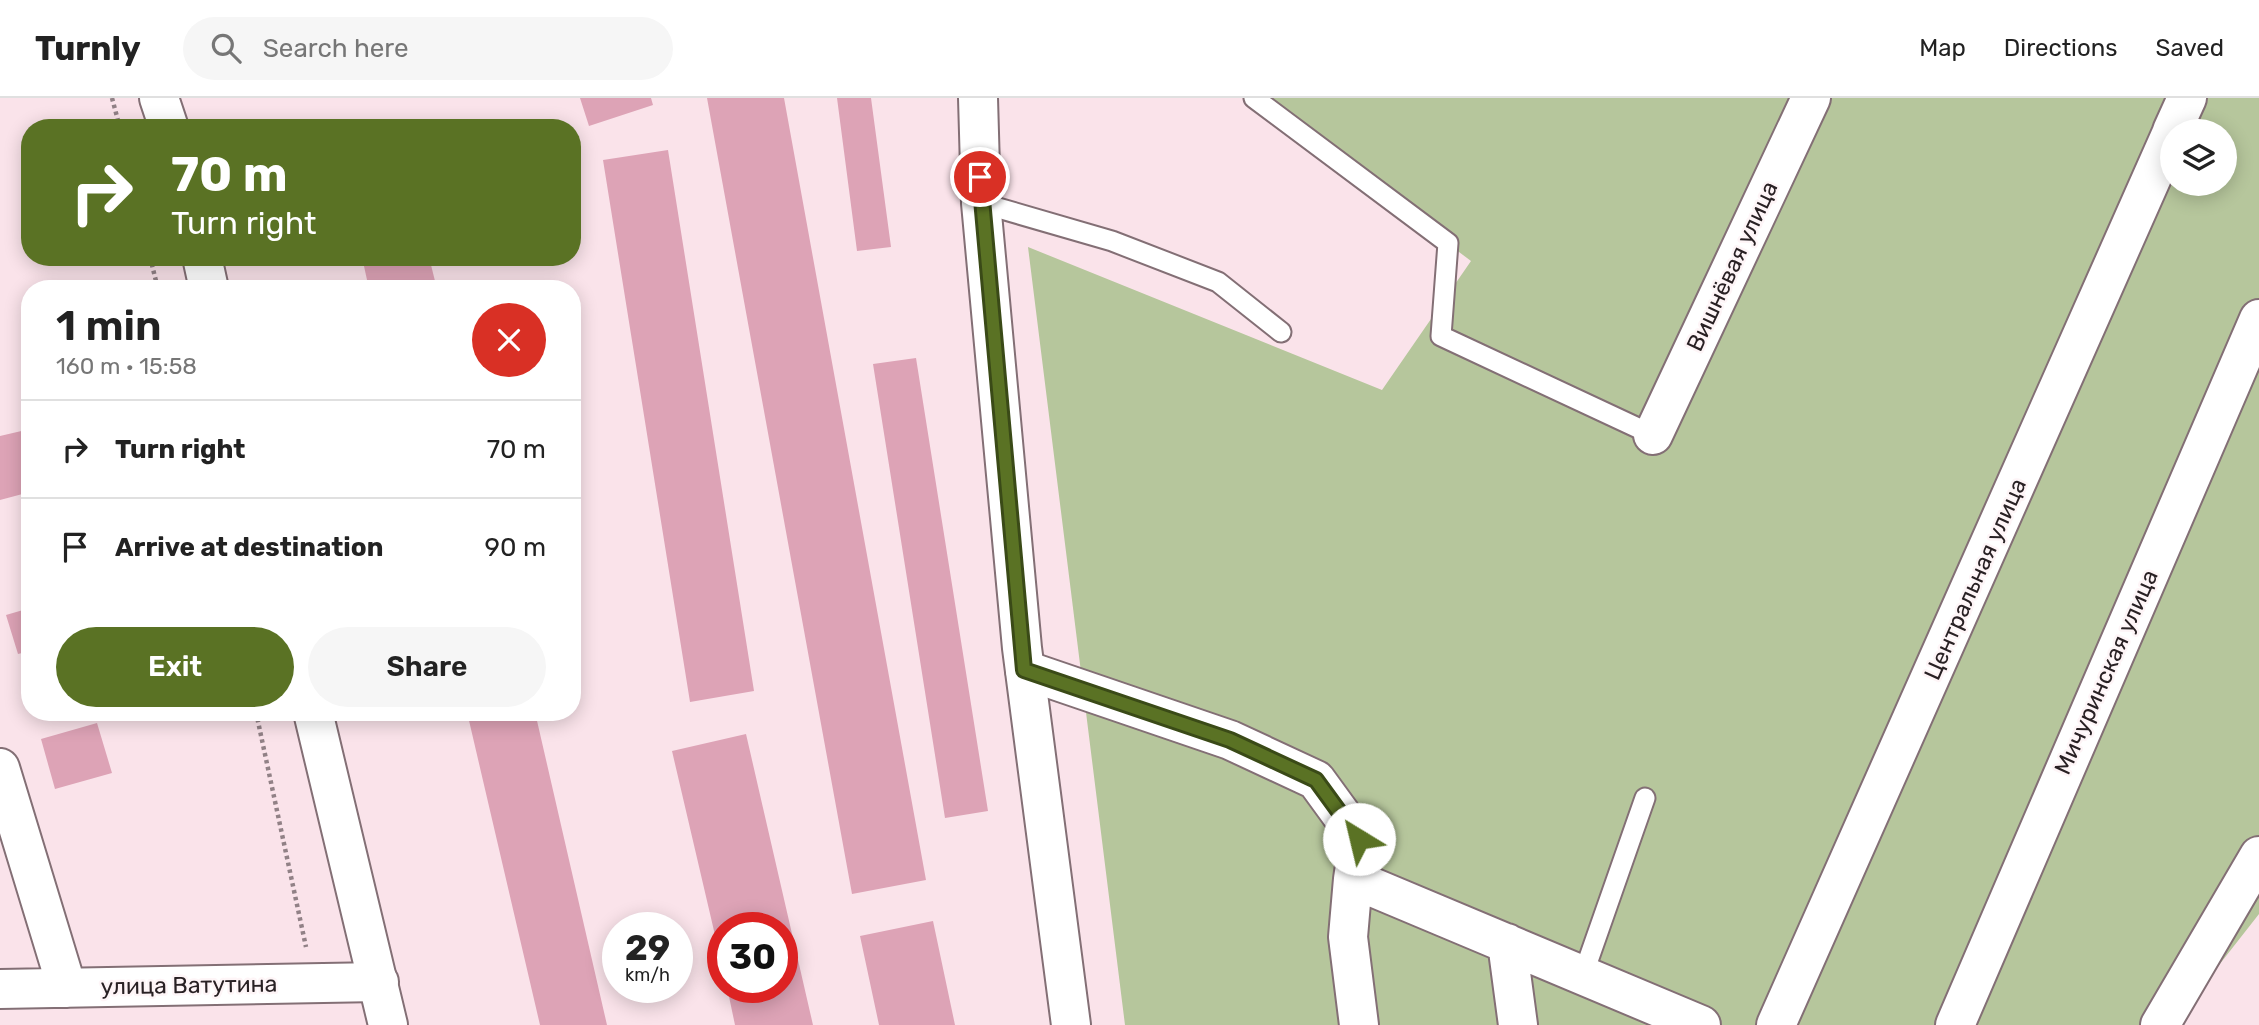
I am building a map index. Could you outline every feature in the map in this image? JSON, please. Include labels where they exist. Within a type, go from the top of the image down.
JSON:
[{"type":"street","points":[[159,98],[166,119]]},
{"type":"street","points":[[978,98],[981,203],[1024,670],[1071,1025]]},
{"type":"street","name":"Вишнёвая улица","points":[[1653,435],[1811,98]]},
{"type":"street","name":"Центральная улица","points":[[2178,119],[2187,98]]},
{"type":"street","name":"Центральная улица","points":[[1776,1025],[2160,159]]},
{"type":"street","name":"Мичуринская улица","points":[[1955,1025],[2259,319]]},
{"type":"street","points":[[1024,670],[1230,740],[1316,780],[1359,839],[1348,937],[1359,1025]]},
{"type":"street","points":[[315,721],[388,1025]]},
{"type":"street","points":[[0,768],[67,988]]},
{"type":"street","points":[[2160,1025],[2259,856]]},
{"type":"street","points":[[1353,879],[1583,975],[1685,1022]]},
{"type":"street","points":[[1507,943],[1518,1025]]},
{"type":"street","name":"улица Ватутина","points":[[0,989],[379,982]]},
{"type":"lane","points":[[1254,98],[1448,243],[1441,336],[1653,435]]},
{"type":"lane","points":[[981,203],[1112,241],[1218,282],[1281,332]]},
{"type":"lane","points":[[1583,975],[1645,798]]},
{"type":"path","points":[[112,98],[118,119]]},
{"type":"path","points":[[258,721],[314,983]]},
{"type":"green space","points":[[1254,98],[2259,98],[2259,914],[2172,1025],[1125,1025],[1028,247],[1382,390],[1471,261]]},
{"type":"building","points":[[580,98],[651,98],[653,105],[589,126]]},
{"type":"building","points":[[707,98],[784,98],[926,880],[852,894]]},
{"type":"building","points":[[837,98],[871,98],[891,247],[857,251]]},
{"type":"building","points":[[668,150],[754,691],[690,702],[603,160]]},
{"type":"building","points":[[364,266],[431,266],[435,280],[367,280]]},
{"type":"building","points":[[916,358],[988,811],[945,818],[873,364]]},
{"type":"building","points":[[21,431],[21,494],[0,500],[0,436]]},
{"type":"building","points":[[21,611],[21,653],[18,654],[6,615]]},
{"type":"building","points":[[469,721],[537,721],[607,1025],[540,1025]]},
{"type":"building","points":[[97,723],[112,773],[55,789],[41,739]]},
{"type":"building","points":[[746,734],[787,912],[710,912],[672,751]]},
{"type":"building","points":[[933,921],[955,1025],[879,1025],[860,936]]},
{"type":"building","points":[[798,960],[813,1025],[735,1025],[730,1003],[798,1003]]},
{"type":"route","points":[[980,177],[1024,670],[1230,740],[1316,780],[1359,839]]}]
